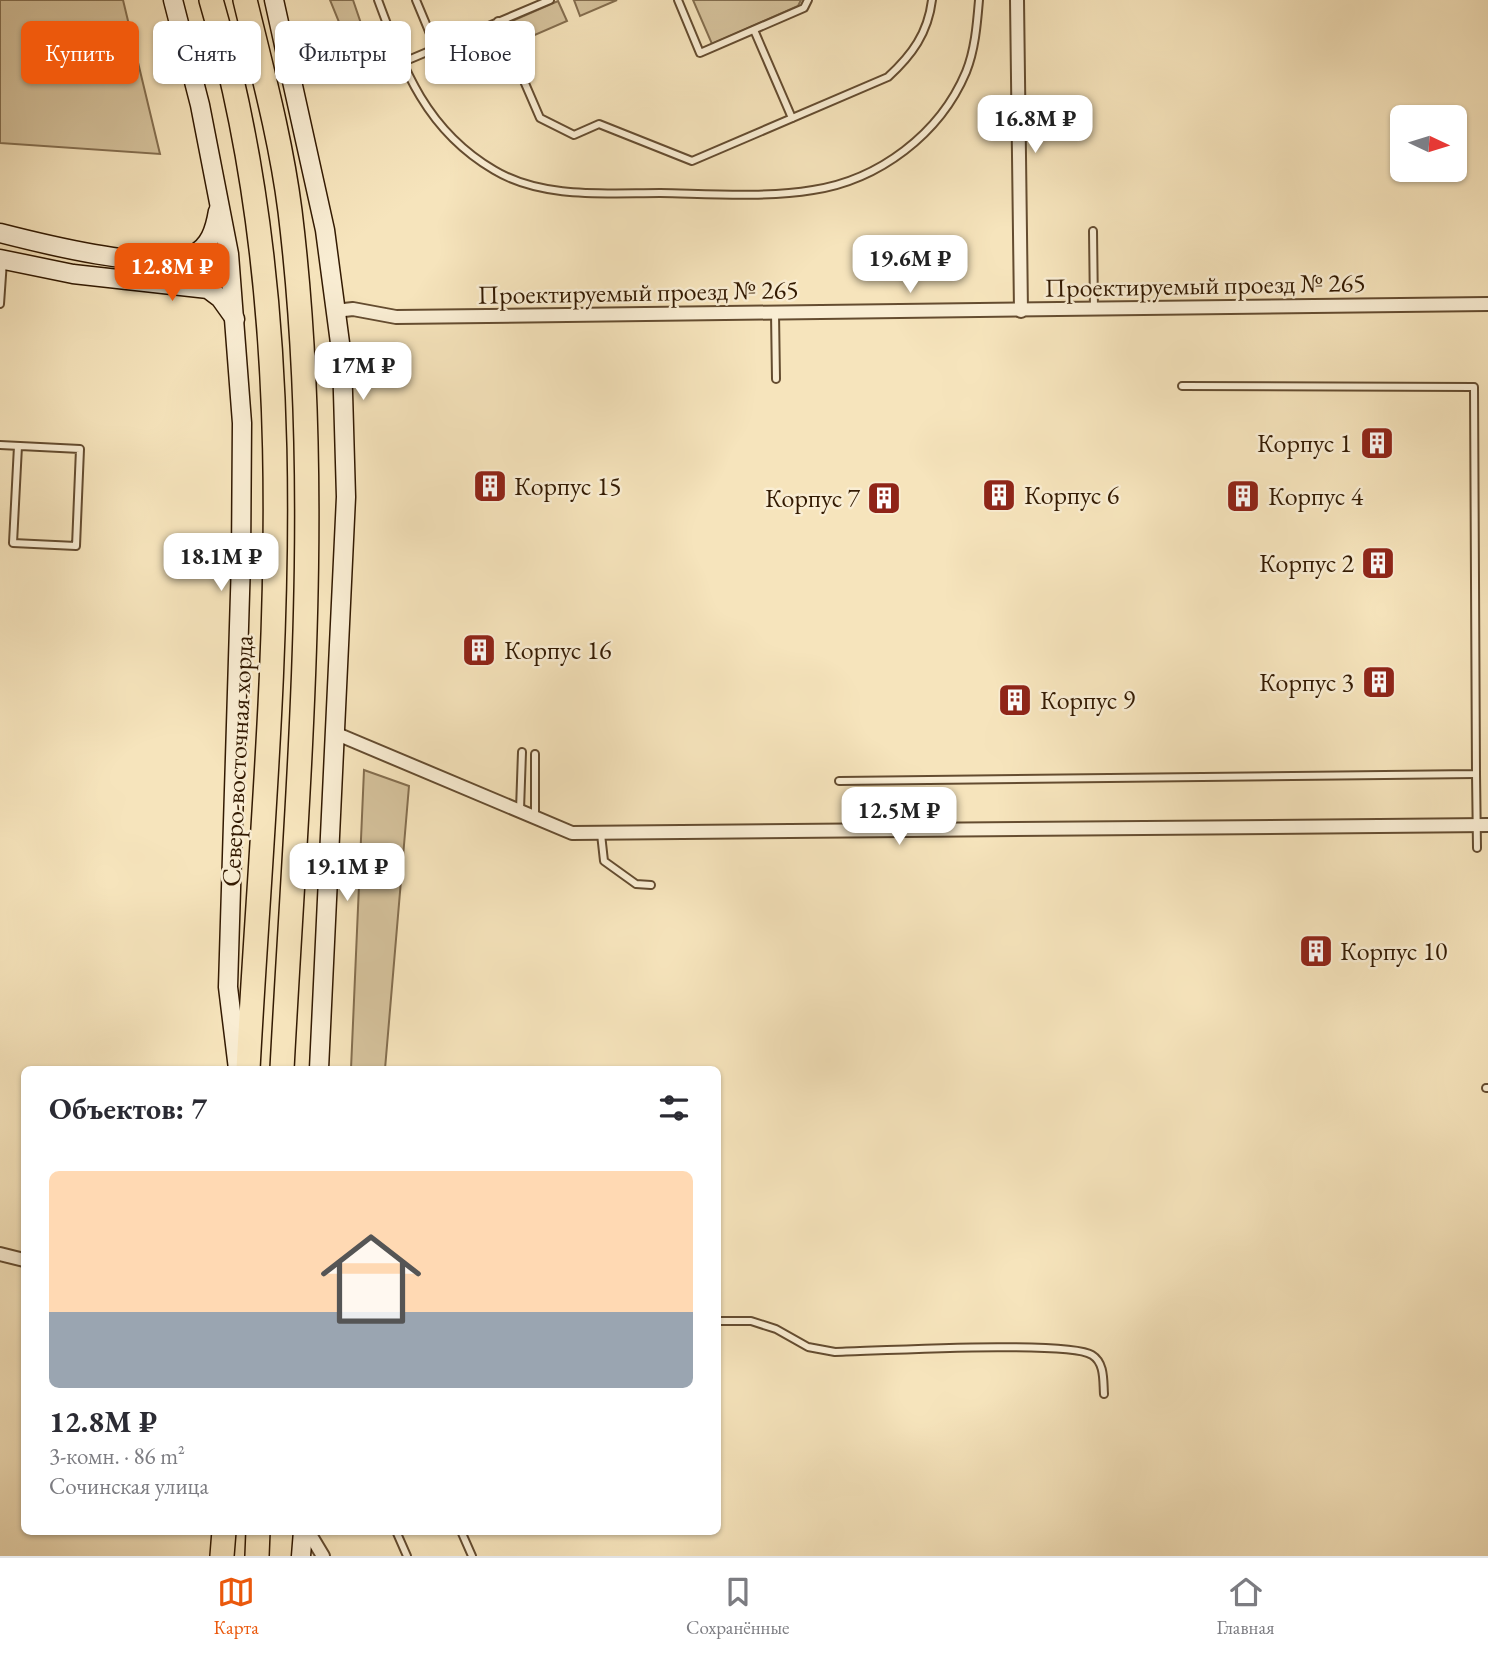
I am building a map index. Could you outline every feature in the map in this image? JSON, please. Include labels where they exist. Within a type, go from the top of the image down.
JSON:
[{"type":"highway","name":"Северо-восточная хорда","points":[[211,0],[224,46],[247,155],[268,289],[273,364],[276,519],[271,664],[248,1066]]},
{"type":"highway","points":[[245,0],[269,98],[290,210],[301,332],[307,479],[303,670],[282,1066]]},
{"type":"highway","points":[[222,1556],[224,1535]]},
{"type":"highway","points":[[257,1555],[259,1535]]},
{"type":"street","points":[[173,0],[219,197],[235,319],[242,423],[241,561],[228,987],[238,1066]]},
{"type":"street","points":[[274,0],[326,230],[342,358],[346,497],[337,734],[318,1066]]},
{"type":"street","points":[[1017,0],[1021,311]]},
{"type":"street","points":[[0,233],[102,254],[143,260],[177,260],[193,255],[204,246],[215,229],[219,197]]},
{"type":"street","points":[[1,259],[73,274],[208,289],[220,298],[235,319]]},
{"type":"street","name":"Проектируемый проезд № 265","points":[[335,311],[353,309],[396,317],[1488,304]]},
{"type":"street","points":[[337,734],[572,833],[1483,825]]},
{"type":"street","points":[[0,1254],[21,1259]]},
{"type":"street","points":[[213,1556],[216,1535]]},
{"type":"street","points":[[301,1556],[304,1535]]},
{"type":"street","points":[[308,1535],[323,1556]]},
{"type":"lane","points":[[378,0],[386,21]]},
{"type":"lane","points":[[416,0],[425,22]]},
{"type":"lane","points":[[498,21],[550,0]]},
{"type":"lane","points":[[678,0],[701,53],[804,8],[808,0]]},
{"type":"lane","points":[[525,84],[540,118],[574,135],[600,124],[692,161],[888,77],[907,59],[925,33],[932,0]]},
{"type":"lane","points":[[411,79],[443,131],[496,172],[532,184],[563,191],[596,193],[794,193],[842,183],[870,172],[906,150],[927,132],[955,95],[967,70],[976,34],[979,0]]},
{"type":"lane","points":[[754,30],[792,118]]},
{"type":"lane","points":[[1093,231],[1094,310]]},
{"type":"lane","points":[[0,304],[1,259]]},
{"type":"lane","points":[[775,313],[776,379]]},
{"type":"lane","points":[[1182,386],[1474,387],[1476,774],[1483,825],[1477,848]]},
{"type":"lane","points":[[0,445],[80,449],[76,546],[13,543],[18,446]]},
{"type":"lane","points":[[520,811],[522,752]]},
{"type":"lane","points":[[535,754],[535,817]]},
{"type":"lane","points":[[839,781],[1476,774]]},
{"type":"lane","points":[[601,832],[604,861],[636,884],[651,885]]},
{"type":"lane","points":[[721,1321],[751,1321],[776,1329],[808,1347],[835,1352],[1018,1348],[1082,1351],[1094,1356],[1102,1369],[1104,1394]]},
{"type":"lane","points":[[398,1535],[407,1556]]},
{"type":"lane","points":[[463,1535],[472,1556]]},
{"type":"shaded area","points":[[0,0],[123,0],[128,21],[21,21],[21,84],[139,84],[139,67],[160,154],[0,143]]},
{"type":"shaded area","points":[[330,0],[353,0],[360,21],[339,21]]},
{"type":"shaded area","points":[[574,0],[617,0],[580,16]]},
{"type":"shaded area","points":[[693,0],[801,0],[798,6],[712,44]]},
{"type":"shaded area","points":[[558,1],[567,21],[535,35],[535,21],[512,21]]},
{"type":"shaded area","points":[[364,770],[409,786],[385,1066],[351,1066]]},
{"type":"place","name":"Корпус 1","points":[[1377,443]]},
{"type":"place","name":"Корпус 15","points":[[490,486]]},
{"type":"place","name":"Корпус 6","points":[[999,495]]},
{"type":"place","name":"Корпус 4","points":[[1243,496]]},
{"type":"place","name":"Корпус 7","points":[[884,498]]},
{"type":"place","name":"Корпус 2","points":[[1378,563]]},
{"type":"place","name":"Корпус 16","points":[[479,650]]},
{"type":"place","name":"Корпус 3","points":[[1379,682]]},
{"type":"place","name":"Корпус 9","points":[[1015,700]]},
{"type":"place","name":"Корпус 10","points":[[1316,951]]}]
